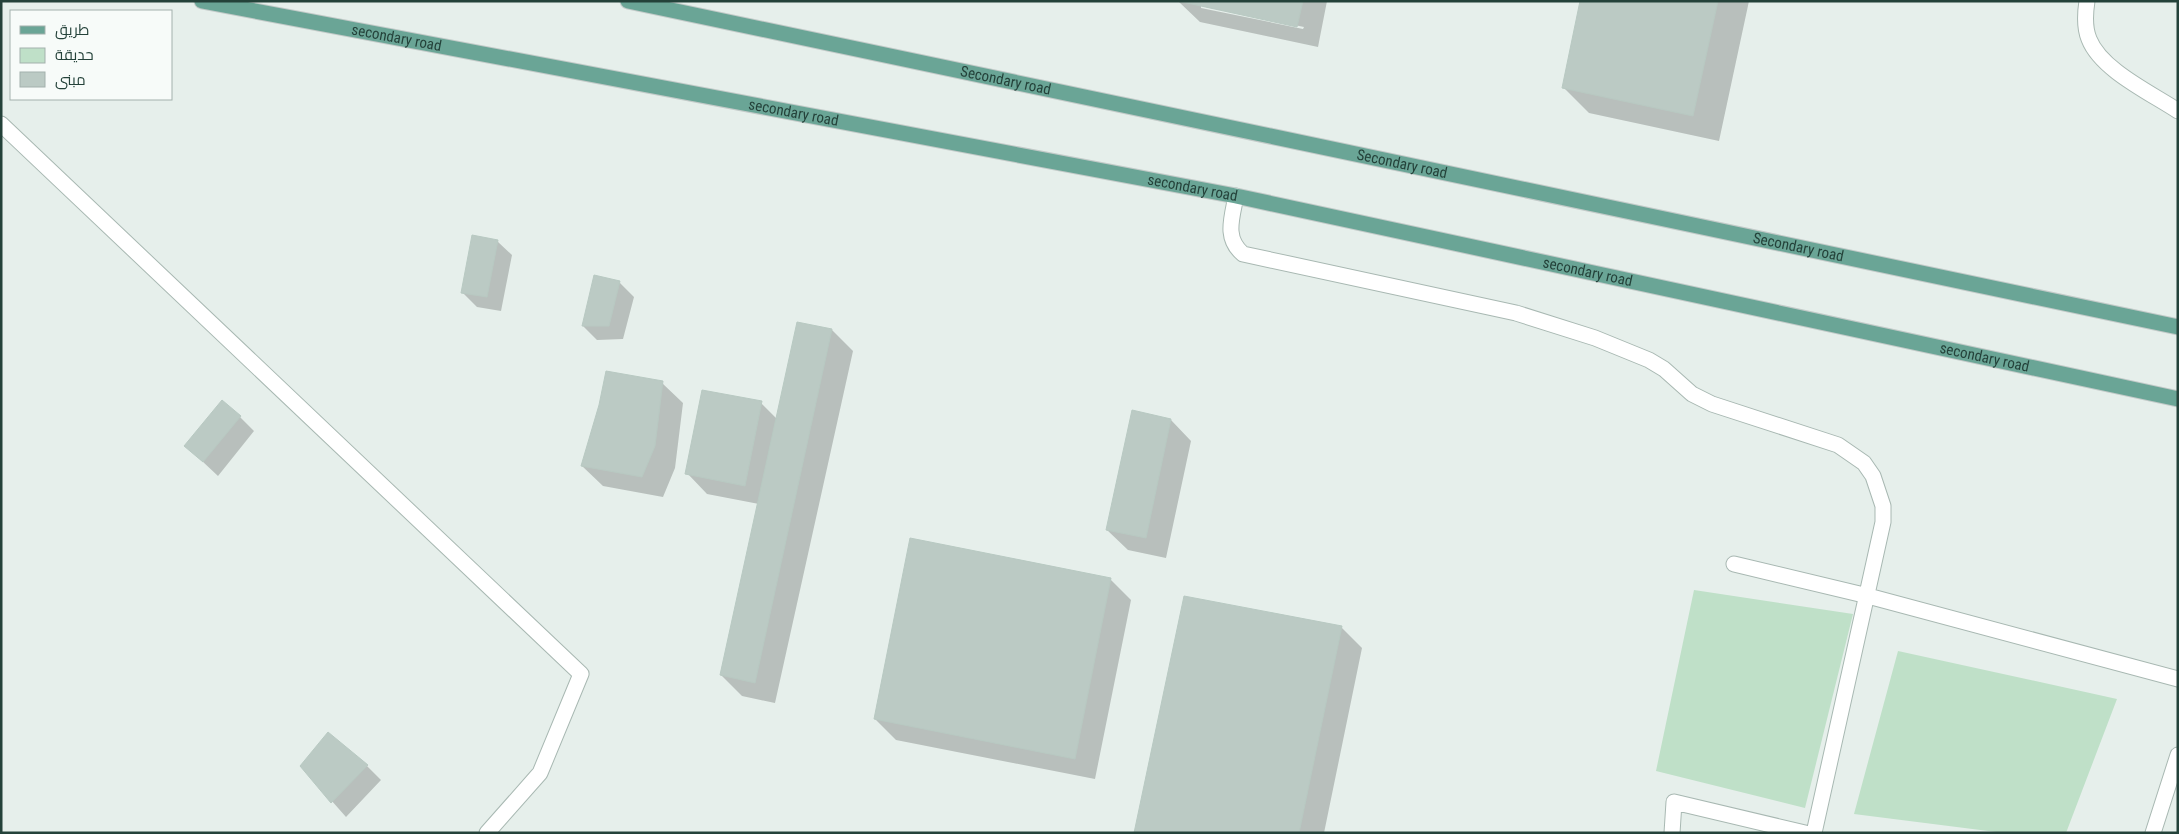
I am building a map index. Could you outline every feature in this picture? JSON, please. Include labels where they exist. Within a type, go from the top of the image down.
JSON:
[{"type":"main road","name":"secondary road","points":[[202,1],[1236,196],[2178,399]]},
{"type":"main road","name":"Secondary road","points":[[628,1],[2178,327]]},
{"type":"street","points":[[2087,1],[2085,18],[2088,38],[2099,56],[2178,111]]},
{"type":"street","points":[[1,124],[581,674],[540,773],[486,833]]},
{"type":"street","points":[[1236,196],[1230,230],[1236,248],[1243,254],[1516,313],[1556,324],[1649,360],[1664,369],[1692,394],[1712,404],[1838,445],[1864,463],[1880,491],[1883,506],[1883,522],[1814,833]]},
{"type":"street","points":[[1734,564],[1868,596],[2178,679]]},
{"type":"street","points":[[2153,833],[2178,755]]},
{"type":"street","points":[[1672,833],[1674,802],[1805,833]]},
{"type":"green space","points":[[1694,590],[1853,614],[1805,808],[1656,771]]},
{"type":"green space","points":[[1898,651],[2117,699],[2066,833],[2004,833],[1854,814]]},
{"type":"building","points":[[1178,1],[1303,1],[1297,27]]},
{"type":"building","points":[[1580,1],[1718,1],[1693,116],[1562,88]]},
{"type":"building","points":[[472,235],[498,240],[487,297],[461,293]]},
{"type":"building","points":[[594,275],[620,281],[609,326],[582,326]]},
{"type":"building","points":[[797,322],[832,329],[755,683],[720,675]]},
{"type":"building","points":[[606,371],[663,381],[655,446],[642,477],[581,466],[599,405]]},
{"type":"building","points":[[702,390],[762,401],[745,486],[685,474]]},
{"type":"building","points":[[222,400],[241,416],[203,462],[184,446]]},
{"type":"building","points":[[1132,410],[1171,419],[1146,538],[1106,530]]},
{"type":"building","points":[[910,538],[1111,578],[1075,759],[874,719]]},
{"type":"building","points":[[1184,596],[1342,626],[1299,833],[1134,833]]},
{"type":"building","points":[[328,732],[368,765],[331,803],[300,766]]}]
